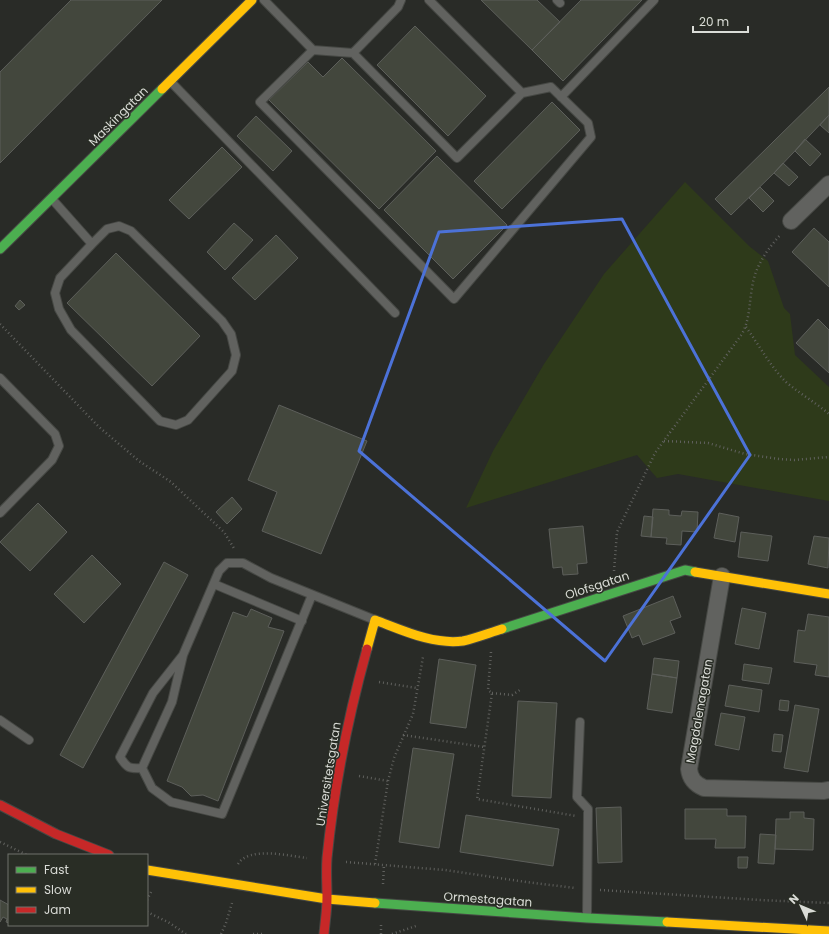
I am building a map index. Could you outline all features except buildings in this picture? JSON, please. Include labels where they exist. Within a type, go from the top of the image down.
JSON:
[{"type":"street","name":"Maskingatan","points":[[0,249],[252,0]]},
{"type":"street","points":[[791,221],[829,184]]},
{"type":"street","name":"Olofsgatan","points":[[375,620],[426,638],[439,641],[458,641],[493,632],[685,570],[829,594]]},
{"type":"street","name":"Magdalenagatan","points":[[722,576],[689,769],[692,780],[697,785],[704,788],[829,790]]},
{"type":"street","name":"Universitetsgatan","points":[[324,934],[327,899],[327,860],[338,773],[358,679],[375,620]]},
{"type":"street","points":[[0,805],[56,834],[106,854]]},
{"type":"street","name":"Ormestagatan","points":[[148,870],[327,899],[587,918],[829,931]]},
{"type":"lane","points":[[264,0],[313,50],[352,53],[456,158],[522,93],[551,87],[588,123],[591,137],[454,299],[260,102],[313,50]]},
{"type":"lane","points":[[352,53],[398,7],[401,0]]},
{"type":"lane","points":[[430,0],[522,93]]},
{"type":"lane","points":[[561,97],[654,0]]},
{"type":"lane","points":[[171,81],[395,313]]},
{"type":"lane","points":[[52,198],[92,244]]},
{"type":"lane","points":[[119,226],[131,231],[222,321],[231,334],[236,355],[232,371],[188,420],[176,425],[160,421],[71,330],[59,309],[55,293],[60,278],[92,244],[107,229],[119,226]]},
{"type":"lane","points":[[0,378],[55,434],[59,446],[52,460],[0,512]]},
{"type":"lane","points":[[142,768],[172,702],[183,655],[219,571],[227,563],[243,563],[271,578],[375,620]]},
{"type":"lane","points":[[214,584],[302,621]]},
{"type":"lane","points":[[142,768],[152,788],[171,802],[222,814],[312,595]]},
{"type":"lane","points":[[142,768],[133,769],[125,766],[120,757],[153,693],[183,655]]},
{"type":"lane","points":[[0,720],[29,740]]},
{"type":"lane","points":[[580,722],[576,797],[588,809],[587,918]]},
{"type":"path","points":[[616,592],[613,580],[617,532],[655,452],[746,327],[755,274],[760,262],[767,250],[791,221]]},
{"type":"path","points":[[0,324],[99,427],[139,461],[171,482],[224,532],[243,563]]},
{"type":"path","points":[[746,327],[771,365],[786,382],[829,414]]},
{"type":"path","points":[[664,440],[708,443],[745,454],[779,459],[794,460],[829,457]]},
{"type":"path","points":[[493,632],[488,690],[492,693],[512,695],[520,690]]},
{"type":"path","points":[[375,864],[388,781],[394,758],[413,714],[426,638]]},
{"type":"path","points":[[358,679],[417,688]]},
{"type":"path","points":[[492,693],[477,799],[588,818]]},
{"type":"path","points":[[403,735],[484,747]]},
{"type":"path","points":[[338,773],[388,781]]},
{"type":"path","points":[[0,842],[25,854]]},
{"type":"path","points":[[148,898],[152,889]]},
{"type":"path","points":[[148,912],[168,922],[186,934]]},
{"type":"path","points":[[253,934],[262,934]]},
{"type":"highlighted area","points":[[622,219],[750,455],[605,661],[359,451],[439,232]]},
{"type":"green space","points":[[685,182],[749,246],[768,261],[784,308],[790,314],[795,355],[829,387],[829,501],[678,474],[657,478],[637,455],[466,508],[493,451],[544,364],[604,274]]},
{"type":"traffic: fast","points":[[0,249],[162,89]]},
{"type":"traffic: fast","points":[[502,629],[685,570],[695,572]]},
{"type":"traffic: fast","points":[[375,903],[587,918],[667,922]]},
{"type":"traffic: slow","points":[[162,89],[252,0]]},
{"type":"traffic: slow","points":[[695,572],[829,594]]},
{"type":"traffic: slow","points":[[367,649],[375,620],[418,636],[452,642],[468,640],[502,629]]},
{"type":"traffic: slow","points":[[148,870],[327,899],[375,903]]},
{"type":"traffic: slow","points":[[667,922],[829,931]]},
{"type":"traffic: jam","points":[[324,934],[327,902],[327,858],[334,805],[348,727],[367,649]]},
{"type":"traffic: jam","points":[[0,805],[56,834],[106,854]]}]
